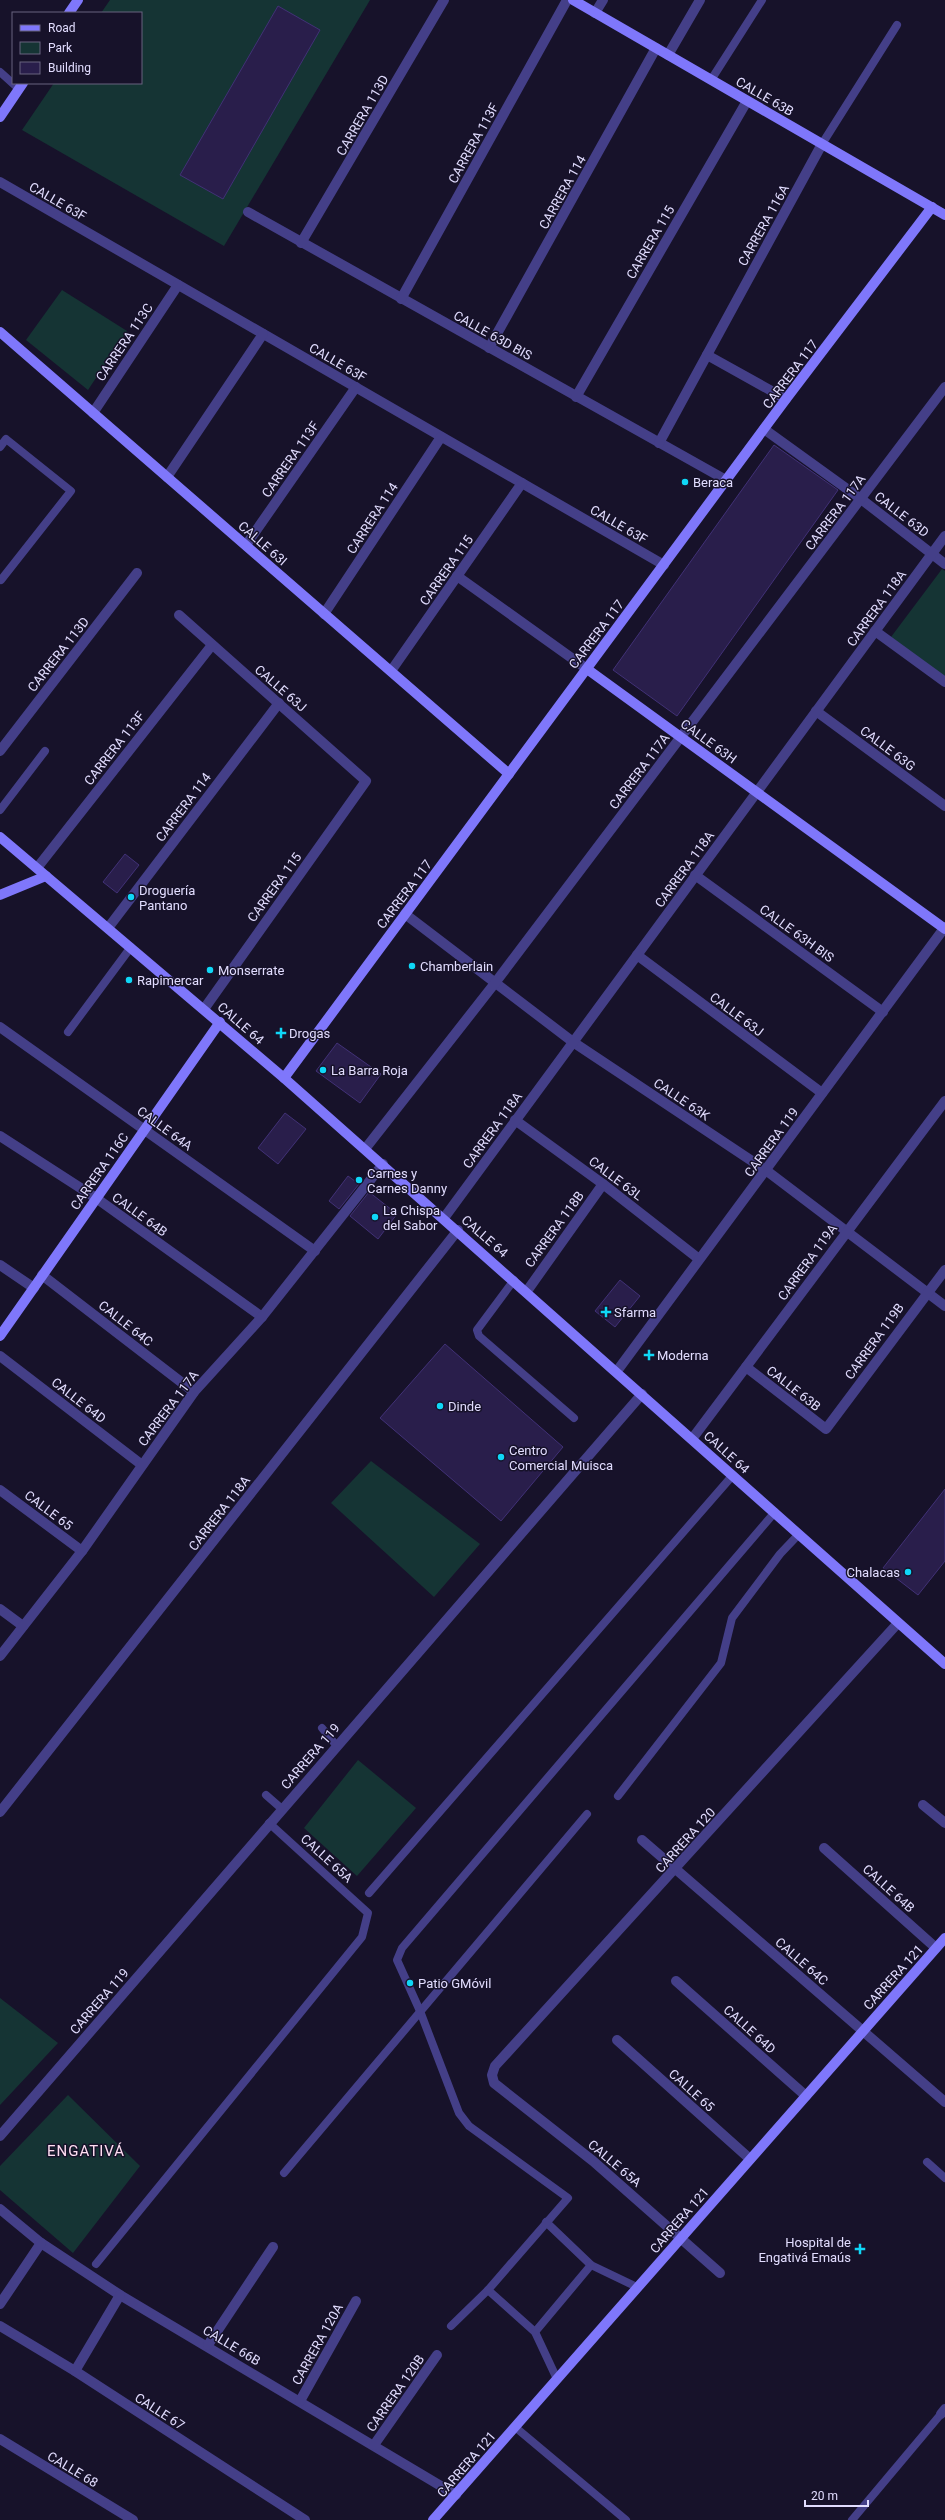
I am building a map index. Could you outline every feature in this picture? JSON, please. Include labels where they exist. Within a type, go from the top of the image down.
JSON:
[{"type":"street","points":[[71,12],[78,0]]},
{"type":"street","name":"CARRERA 113D","points":[[301,243],[444,0]]},
{"type":"street","name":"CARRERA 113F","points":[[401,299],[567,0]]},
{"type":"street","name":"CALLE 63B","points":[[573,0],[945,215]]},
{"type":"street","points":[[595,13],[603,0]]},
{"type":"street","points":[[668,55],[700,0]]},
{"type":"street","name":"CARRERA 114","points":[[489,348],[656,48]]},
{"type":"street","points":[[0,117],[21,86]]},
{"type":"street","name":"CARRERA 115","points":[[576,397],[747,101]]},
{"type":"street","name":"CARRERA 116A","points":[[659,443],[822,144]]},
{"type":"street","name":"CALLE 63F","points":[[0,182],[664,565]]},
{"type":"street","name":"CARRERA 117","points":[[284,1078],[786,399],[932,207]]},
{"type":"street","name":"CALLE 63D BIS","points":[[248,212],[726,480]]},
{"type":"street","name":"CARRERA 113C","points":[[93,413],[178,285]]},
{"type":"street","name":"CALLE 63I","points":[[0,332],[509,774]]},
{"type":"street","points":[[167,477],[263,334]]},
{"type":"street","points":[[707,355],[786,399]]},
{"type":"street","name":"CARRERA 117A","points":[[366,1149],[496,983],[945,386]]},
{"type":"street","name":"CARRERA 113F","points":[[246,546],[356,387]]},
{"type":"street","name":"CALLE 63D","points":[[764,429],[861,499],[945,564]]},
{"type":"street","name":"CARRERA 114","points":[[324,614],[442,437]]},
{"type":"street","name":"CARRERA 115","points":[[391,672],[522,483]]},
{"type":"street","name":"CARRERA 118A","points":[[444,1218],[945,536]]},
{"type":"street","name":"CARRERA 113D","points":[[0,751],[137,574]]},
{"type":"street","name":"CALLE 63H","points":[[457,576],[945,928]]},
{"type":"street","name":"CALLE 63J","points":[[179,615],[366,781]]},
{"type":"street","points":[[876,631],[945,682]]},
{"type":"street","name":"CARRERA 113F","points":[[37,868],[212,645]]},
{"type":"street","name":"CARRERA 114","points":[[108,928],[279,703]]},
{"type":"street","name":"CALLE 63G","points":[[816,711],[945,806]]},
{"type":"street","name":"CARRERA 115","points":[[204,1009],[366,781]]},
{"type":"street","name":"CALLE 64","points":[[0,837],[220,1022],[366,1149],[945,1664]]},
{"type":"street","name":"CALLE 63H BIS","points":[[695,875],[883,1012]]},
{"type":"street","points":[[0,895],[46,876]]},
{"type":"street","name":"CALLE 63K","points":[[405,914],[573,1042],[767,1171],[945,1306]]},
{"type":"street","name":"CARRERA 119","points":[[617,1371],[767,1171],[822,1093],[945,928]]},
{"type":"street","name":"CALLE 63J","points":[[637,955],[822,1093]]},
{"type":"street","name":"CARRERA 116C","points":[[0,1336],[220,1022]]},
{"type":"street","name":"CALLE 64A","points":[[0,1027],[315,1251]]},
{"type":"street","name":"CARRERA 119A","points":[[692,1439],[945,1101]]},
{"type":"street","name":"CALLE 63L","points":[[515,1120],[603,1184],[700,1259]]},
{"type":"street","name":"CALLE 64B","points":[[0,1136],[96,1198],[262,1317]]},
{"type":"street","name":"CARRERA 117A","points":[[0,1656],[82,1551],[194,1392],[262,1317],[383,1164]]},
{"type":"street","name":"CARRERA 118B","points":[[527,1291],[603,1184]]},
{"type":"street","name":"CARRERA 118A","points":[[0,1812],[458,1230]]},
{"type":"street","points":[[0,1265],[34,1288]]},
{"type":"street","name":"CARRERA 119B","points":[[826,1429],[927,1291],[945,1270]]},
{"type":"street","name":"CALLE 64C","points":[[42,1275],[194,1392]]},
{"type":"street","name":"CALLE 64D","points":[[0,1356],[142,1465]]},
{"type":"street","name":"CALLE 63B","points":[[746,1367],[826,1429]]},
{"type":"street","name":"CARRERA 119","points":[[0,2136],[336,1745],[642,1394]]},
{"type":"street","name":"CALLE 65","points":[[0,1490],[82,1551]]},
{"type":"street","points":[[0,1609],[23,1626]]},
{"type":"street","name":"CARRERA 120","points":[[492,2075],[495,2066],[676,1869],[898,1623]]},
{"type":"street","points":[[923,1805],[945,1823]]},
{"type":"street","name":"CALLE 64C","points":[[642,1840],[945,2102]]},
{"type":"street","name":"CALLE 64B","points":[[824,1848],[936,1948]]},
{"type":"street","name":"CARRERA 121","points":[[434,2520],[945,1938]]},
{"type":"street","name":"CALLE 64D","points":[[676,1981],[806,2096]]},
{"type":"street","name":"CALLE 65","points":[[617,2040],[750,2159]]},
{"type":"street","name":"CALLE 65A","points":[[492,2075],[494,2083],[593,2161],[720,2273]]},
{"type":"street","name":"CALLE 66B","points":[[0,2209],[41,2242],[120,2295],[208,2345],[456,2495]]},
{"type":"street","points":[[0,2304],[41,2242]]},
{"type":"street","points":[[208,2345],[273,2247]]},
{"type":"street","points":[[75,2371],[120,2295]]},
{"type":"street","name":"CARRERA 120A","points":[[300,2401],[356,2301]]},
{"type":"street","name":"CALLE 67","points":[[0,2326],[75,2371],[305,2520]]},
{"type":"street","name":"CARRERA 120B","points":[[374,2446],[437,2354]]},
{"type":"street","name":"CALLE 68","points":[[0,2439],[133,2520]]},
{"type":"lane","points":[[711,80],[762,0]]},
{"type":"lane","name":"CARRERA 116A","points":[[822,144],[897,25]]},
{"type":"lane","points":[[0,72],[12,80]]},
{"type":"lane","points":[[0,447],[6,439],[72,491],[1,580]]},
{"type":"lane","points":[[0,810],[45,751]]},
{"type":"lane","points":[[68,1032],[131,947]]},
{"type":"lane","points":[[514,1280],[484,1318],[477,1330],[479,1336],[574,1418]]},
{"type":"lane","points":[[369,1893],[733,1476]]},
{"type":"lane","points":[[451,2326],[488,2290],[568,2198],[468,2126],[459,2113],[420,2011],[397,1960],[402,1948],[775,1512]]},
{"type":"lane","points":[[618,1796],[721,1663],[732,1618],[780,1554],[799,1534]]},
{"type":"lane","points":[[322,1728],[336,1745]]},
{"type":"lane","points":[[266,1795],[282,1809]]},
{"type":"lane","points":[[284,2173],[587,1814]]},
{"type":"lane","name":"CALLE 65A","points":[[96,2264],[362,1937],[368,1913],[269,1823]]},
{"type":"lane","points":[[927,2162],[945,2178]]},
{"type":"lane","points":[[546,2222],[591,2265],[638,2287]]},
{"type":"lane","points":[[535,2332],[591,2265]]},
{"type":"lane","points":[[488,2290],[535,2332],[557,2379]]},
{"type":"lane","points":[[852,2520],[943,2412]]},
{"type":"lane","points":[[515,2427],[626,2520]]},
{"type":"green space","points":[[110,0],[370,0],[224,246],[22,130],[53,84],[142,84],[142,12],[102,12]]},
{"type":"green space","points":[[62,290],[127,331],[88,390],[26,340]]},
{"type":"green space","points":[[942,569],[945,571],[945,677],[891,637]]},
{"type":"green space","points":[[371,1461],[480,1544],[434,1597],[331,1503]]},
{"type":"green space","points":[[358,1760],[416,1808],[357,1876],[304,1828]]},
{"type":"green space","points":[[0,1998],[58,2043],[0,2105]]},
{"type":"green space","points":[[68,2095],[140,2166],[73,2253],[0,2190],[0,2166]]},
{"type":"building","points":[[278,6],[320,30],[223,199],[180,175]]},
{"type":"building","points":[[774,445],[838,490],[677,716],[613,670]]},
{"type":"building","points":[[125,854],[139,865],[117,893],[103,882]]},
{"type":"building","points":[[337,1043],[381,1074],[360,1103],[316,1071]]},
{"type":"building","points":[[285,1113],[306,1129],[278,1164],[258,1148]]},
{"type":"building","points":[[348,1176],[359,1184],[339,1209],[329,1201]]},
{"type":"building","name":"La Chispa del Sabor","points":[[369,1192],[397,1214],[378,1239],[350,1216]]},
{"type":"building","points":[[620,1280],[640,1296],[615,1327],[595,1311]]},
{"type":"building","points":[[445,1344],[563,1447],[501,1521],[380,1418]]},
{"type":"building","points":[[945,1489],[945,1561],[918,1595],[883,1568]]},
{"type":"place","name":"Beraca","points":[[685,482]]},
{"type":"place","name":"Droguería Pantano","points":[[131,897]]},
{"type":"place","name":"Chamberlain","points":[[412,966]]},
{"type":"place","name":"Monserrate","points":[[210,970]]},
{"type":"place","name":"Rapimercar","points":[[129,980]]},
{"type":"place","name":"Drogas","points":[[281,1033]]},
{"type":"place","name":"La Barra Roja","points":[[323,1070]]},
{"type":"place","name":"Carnes y Carnes Danny","points":[[359,1180]]},
{"type":"place","name":"La Chispa del Sabor","points":[[375,1217]]},
{"type":"place","name":"Sfarma","points":[[606,1312]]},
{"type":"place","name":"Moderna","points":[[649,1355]]},
{"type":"place","name":"Dinde","points":[[440,1406]]},
{"type":"place","name":"Centro Comercial Muisca","points":[[501,1457]]},
{"type":"place","name":"Chalacas","points":[[908,1572]]},
{"type":"place","name":"Patio GMóvil","points":[[410,1983]]},
{"type":"place","name":"Hospital de Engativá Emaús","points":[[860,2249]]},
{"type":"district","name":"ENGATIVÁ","points":[[86,2151]]}]
